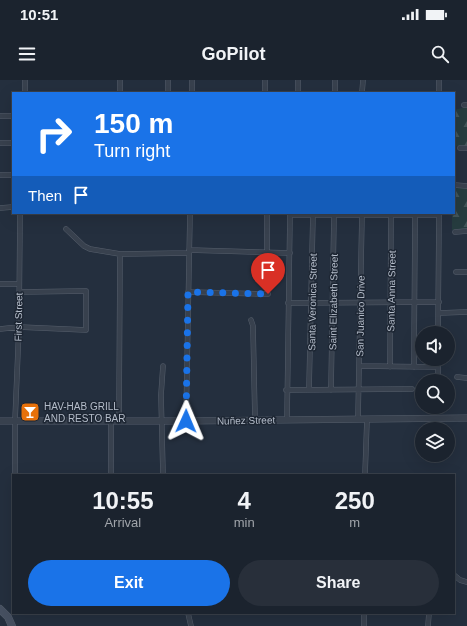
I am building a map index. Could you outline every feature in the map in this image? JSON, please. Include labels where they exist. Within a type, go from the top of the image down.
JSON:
[{"type":"main road","points":[[0,609],[8,617],[12,626]]},
{"type":"street","points":[[25,80],[25,92]]},
{"type":"street","points":[[120,80],[120,92]]},
{"type":"street","points":[[168,80],[168,92]]},
{"type":"street","points":[[192,80],[192,92]]},
{"type":"street","points":[[265,80],[265,92]]},
{"type":"street","points":[[298,80],[298,92]]},
{"type":"street","points":[[335,80],[335,92]]},
{"type":"street","points":[[362,80],[362,92]]},
{"type":"street","points":[[439,80],[439,92]]},
{"type":"street","points":[[0,116],[12,116]]},
{"type":"street","points":[[0,143],[12,143]]},
{"type":"street","points":[[460,148],[467,148]]},
{"type":"street","points":[[0,175],[12,175]]},
{"type":"street","points":[[455,185],[467,186]]},
{"type":"street","points":[[0,208],[12,207]]},
{"type":"street","name":"First Street","points":[[15,474],[14,421],[19,327],[20,214]]},
{"type":"street","points":[[186,421],[190,214]]},
{"type":"street","points":[[267,214],[267,252]]},
{"type":"street","points":[[286,420],[290,214],[439,214],[438,326]]},
{"type":"street","name":"Santa Veronica Street","points":[[309,390],[313,214]]},
{"type":"street","name":"San Juanico Drive","points":[[358,419],[362,214]]},
{"type":"street","name":"Saint Elizabeth Street","points":[[331,390],[334,215]]},
{"type":"street","name":"Santa Anna Street","points":[[390,367],[392,215]]},
{"type":"street","points":[[414,367],[415,215]]},
{"type":"street","points":[[66,229],[84,246],[90,249],[120,254],[189,251],[290,252]]},
{"type":"street","points":[[456,232],[467,231]]},
{"type":"street","points":[[119,421],[120,254]]},
{"type":"street","points":[[456,272],[467,272]]},
{"type":"street","points":[[0,284],[19,284]]},
{"type":"street","points":[[0,329],[19,327],[86,330],[86,291],[19,292]]},
{"type":"street","points":[[188,292],[268,294]]},
{"type":"street","points":[[288,303],[439,302]]},
{"type":"street","points":[[439,313],[467,312]]},
{"type":"street","points":[[251,320],[253,326],[255,420]]},
{"type":"street","points":[[163,366],[161,421],[163,474]]},
{"type":"street","points":[[359,366],[438,367],[438,374]]},
{"type":"street","points":[[457,377],[467,378]]},
{"type":"street","points":[[286,390],[412,389]]},
{"type":"street","name":"Nuñez Street","points":[[0,421],[467,418]]},
{"type":"street","points":[[365,474],[367,419]]},
{"type":"street","points":[[111,421],[111,474]]},
{"type":"street","points":[[455,576],[460,580],[467,582]]},
{"type":"street","points":[[188,614],[191,626]]},
{"type":"street","points":[[364,614],[364,626]]},
{"type":"street","points":[[428,626],[429,614]]},
{"type":"green space","points":[[467,107],[467,146],[455,146],[455,110]]},
{"type":"green space","points":[[455,186],[467,186],[467,230],[452,230],[452,214],[455,214]]},
{"type":"place","name":"HAV-HAB GRILL AND RESTO BAR","points":[[30,412]]},
{"type":"route","points":[[186,421],[188,292],[268,294]]}]
